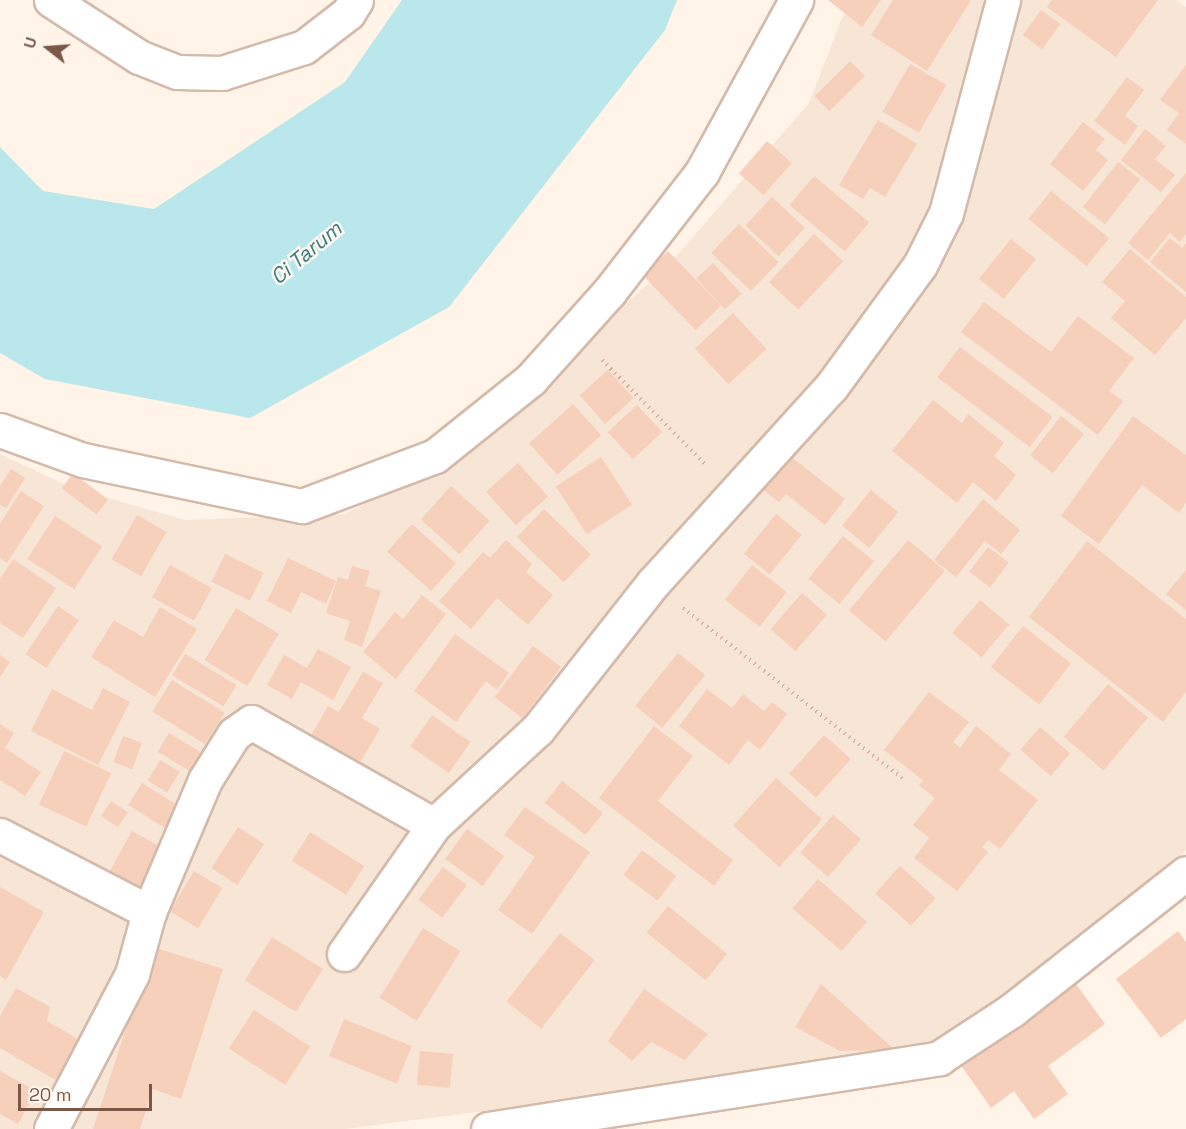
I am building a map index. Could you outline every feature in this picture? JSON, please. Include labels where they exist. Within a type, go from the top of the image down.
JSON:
[{"type":"street","points":[[51,0],[140,57],[177,72],[222,73],[304,47],[348,13],[356,0]]},
{"type":"street","points":[[0,430],[83,460],[302,506],[435,456],[531,379],[573,331],[702,172],[796,0]]},
{"type":"street","points":[[344,954],[434,825],[538,729],[653,583],[831,387],[920,265],[946,213],[1004,0]]},
{"type":"street","points":[[51,1129],[132,974],[149,912],[205,780],[234,734],[251,722],[434,825]]},
{"type":"street","points":[[0,835],[149,912]]},
{"type":"street","points":[[488,1129],[939,1058],[1012,1010],[1186,873]]},
{"type":"path","points":[[573,331],[734,495]]},
{"type":"path","points":[[653,583],[772,682],[904,780]]},
{"type":"shaded area","points":[[849,0],[1176,0],[1186,7],[1186,850],[1010,1009],[887,1059],[345,1129],[0,1129],[0,454],[70,487],[185,520],[345,514],[446,462],[666,268],[809,103]]},
{"type":"water","name":"Ci Tarum","points":[[402,0],[677,0],[665,30],[449,307],[250,418],[45,379],[0,353],[0,147],[43,191],[154,209],[345,82]]},
{"type":"building","points":[[828,0],[881,0],[862,27]]},
{"type":"building","points":[[893,0],[971,0],[927,71],[871,35]]},
{"type":"building","points":[[1052,0],[1158,0],[1116,57],[1047,7]]},
{"type":"building","points":[[1041,10],[1060,24],[1042,49],[1023,35]]},
{"type":"building","points":[[850,61],[865,76],[829,111],[815,96]]},
{"type":"building","points":[[910,64],[946,85],[919,133],[882,112]]},
{"type":"building","points":[[1186,65],[1186,144],[1167,130],[1179,113],[1160,100]]},
{"type":"building","points":[[1127,77],[1144,90],[1125,116],[1138,126],[1125,145],[1094,121]]},
{"type":"building","points":[[878,120],[917,144],[885,197],[870,188],[863,199],[839,185]]},
{"type":"building","points":[[1083,122],[1105,139],[1096,150],[1108,160],[1083,191],[1050,164]]},
{"type":"building","points":[[1145,129],[1166,146],[1155,159],[1175,175],[1161,192],[1121,160]]},
{"type":"building","points":[[767,141],[792,163],[764,195],[739,173]]},
{"type":"building","points":[[1118,162],[1140,179],[1105,224],[1083,207]]},
{"type":"building","points":[[1186,173],[1186,234],[1180,242],[1170,233],[1148,260],[1128,243]]},
{"type":"building","points":[[814,176],[869,222],[845,251],[790,205]]},
{"type":"building","points":[[1051,191],[1109,238],[1087,266],[1028,219]]},
{"type":"building","points":[[772,197],[805,228],[778,256],[745,226]]},
{"type":"building","points":[[739,224],[779,262],[751,291],[711,253]]},
{"type":"building","points":[[814,234],[843,261],[798,310],[769,282]]},
{"type":"building","points":[[1170,238],[1182,248],[1186,243],[1186,292],[1150,262]]},
{"type":"building","points":[[1011,239],[1036,259],[1004,299],[979,279]]},
{"type":"building","points":[[1130,249],[1186,297],[1186,318],[1155,355],[1111,318],[1125,301],[1102,282]]},
{"type":"building","points":[[668,251],[721,306],[696,330],[643,275]]},
{"type":"building","points":[[713,263],[742,294],[725,309],[696,279]]},
{"type":"building","points":[[984,302],[1051,352],[1078,316],[1134,358],[1109,391],[1123,401],[1098,435],[961,332]]},
{"type":"building","points":[[733,313],[766,349],[728,384],[695,348]]},
{"type":"building","points":[[960,347],[1053,417],[1030,447],[937,377]]},
{"type":"building","points":[[608,370],[633,398],[605,424],[580,395]]},
{"type":"building","points":[[933,400],[962,423],[968,414],[1004,443],[994,456],[1016,475],[996,501],[973,482],[957,503],[892,451]]},
{"type":"building","points":[[573,404],[601,435],[557,475],[529,443]]},
{"type":"building","points":[[637,405],[662,432],[633,459],[608,432]]},
{"type":"building","points":[[1061,416],[1084,434],[1053,473],[1030,455]]},
{"type":"building","points":[[1133,416],[1186,455],[1186,502],[1179,513],[1142,485],[1099,544],[1061,516]]},
{"type":"building","points":[[790,456],[845,499],[825,525],[786,494],[779,502],[763,490]]},
{"type":"building","points":[[601,457],[632,505],[587,534],[556,486]]},
{"type":"building","points":[[518,463],[548,496],[516,525],[486,492]]},
{"type":"building","points":[[11,469],[25,478],[6,508],[0,505],[0,486]]},
{"type":"building","points":[[73,473],[108,499],[97,515],[62,488]]},
{"type":"building","points":[[451,486],[490,521],[460,554],[421,519]]},
{"type":"building","points":[[871,490],[898,512],[869,548],[842,526]]},
{"type":"building","points":[[21,491],[44,506],[7,563],[0,558],[0,524]]},
{"type":"building","points":[[983,499],[1020,530],[1001,554],[985,541],[956,577],[934,560]]},
{"type":"building","points":[[544,509],[591,554],[564,582],[517,537]]},
{"type":"building","points":[[776,514],[802,535],[770,574],[744,554]]},
{"type":"building","points":[[137,515],[166,532],[141,576],[112,559]]},
{"type":"building","points":[[55,516],[102,546],[74,589],[27,559]]},
{"type":"building","points":[[412,524],[456,563],[431,591],[387,551]]},
{"type":"building","points":[[843,536],[874,561],[839,604],[808,579]]},
{"type":"building","points":[[506,540],[532,564],[526,572],[553,595],[528,625],[497,598],[471,629],[439,601],[483,552],[490,558]]},
{"type":"building","points":[[908,540],[945,571],[886,641],[849,610]]},
{"type":"building","points":[[1087,541],[1186,619],[1186,692],[1163,722],[1029,617]]},
{"type":"building","points":[[988,547],[1009,563],[990,587],[969,572]]},
{"type":"building","points":[[225,554],[264,573],[250,601],[211,582]]},
{"type":"building","points":[[288,558],[336,581],[326,604],[301,592],[291,613],[267,601]]},
{"type":"building","points":[[13,559],[56,588],[23,638],[0,623],[0,579]]},
{"type":"building","points":[[170,565],[212,588],[194,621],[152,597]]},
{"type":"building","points":[[752,565],[787,592],[760,627],[725,600]]},
{"type":"building","points":[[352,566],[370,571],[365,586],[381,591],[362,647],[344,640],[350,621],[326,613],[338,577],[348,580]]},
{"type":"building","points":[[1186,570],[1186,610],[1166,594]]},
{"type":"building","points":[[802,593],[827,615],[795,651],[771,629]]},
{"type":"building","points":[[422,595],[446,614],[396,679],[363,652],[395,612],[403,619]]},
{"type":"building","points":[[980,600],[1009,624],[981,657],[952,633]]},
{"type":"building","points":[[58,606],[79,620],[46,668],[26,654]]},
{"type":"building","points":[[160,607],[197,629],[155,697],[91,657],[114,620],[143,637]]},
{"type":"building","points":[[236,608],[279,634],[247,686],[205,660]]},
{"type":"building","points":[[1023,626],[1071,664],[1039,705],[991,667]]},
{"type":"building","points":[[455,634],[509,673],[497,690],[486,681],[456,722],[414,691]]},
{"type":"building","points":[[533,646],[561,667],[522,718],[494,697]]},
{"type":"building","points":[[318,649],[351,667],[333,700],[301,682],[292,699],[267,685],[284,655],[307,668]]},
{"type":"building","points":[[678,653],[705,675],[662,728],[635,706]]},
{"type":"building","points":[[185,654],[236,685],[224,706],[172,675]]},
{"type":"building","points":[[0,655],[10,662],[0,677]]},
{"type":"building","points":[[363,672],[383,683],[362,718],[380,729],[358,766],[310,737],[328,706],[339,712]]},
{"type":"building","points":[[172,680],[225,713],[205,744],[152,711]]},
{"type":"building","points":[[1108,684],[1148,717],[1103,770],[1064,737]]},
{"type":"building","points":[[103,688],[130,702],[98,765],[31,731],[52,689],[92,710]]},
{"type":"building","points":[[707,689],[732,708],[743,694],[764,711],[772,702],[787,714],[760,750],[748,740],[729,765],[679,726]]},
{"type":"building","points":[[929,692],[969,722],[953,742],[960,748],[976,726],[1011,754],[999,770],[1038,800],[1000,849],[988,840],[982,847],[988,852],[957,891],[914,858],[929,838],[913,825],[935,798],[919,785],[923,780],[884,750]]},
{"type":"building","points":[[432,715],[471,742],[449,773],[410,746]]},
{"type":"building","points":[[0,724],[14,733],[5,748],[41,772],[25,796],[0,780]]},
{"type":"building","points":[[654,726],[693,756],[658,801],[733,860],[714,886],[599,798]]},
{"type":"building","points":[[1040,727],[1070,753],[1051,776],[1020,750]]},
{"type":"building","points":[[169,733],[205,755],[194,773],[158,752]]},
{"type":"building","points":[[824,735],[851,759],[816,798],[789,774]]},
{"type":"building","points":[[123,736],[142,743],[132,769],[113,762]]},
{"type":"building","points":[[64,751],[111,773],[86,826],[39,804]]},
{"type":"building","points":[[160,760],[180,772],[167,792],[148,781]]},
{"type":"building","points":[[776,778],[822,819],[779,867],[733,826]]},
{"type":"building","points":[[562,781],[603,813],[586,835],[545,803]]},
{"type":"building","points":[[142,783],[180,807],[166,829],[128,805]]},
{"type":"building","points":[[111,801],[128,812],[118,827],[101,816]]},
{"type":"building","points":[[525,807],[590,852],[532,934],[498,910],[535,857],[504,835]]},
{"type":"building","points":[[833,815],[861,839],[828,877],[800,853]]},
{"type":"building","points":[[238,827],[264,844],[237,885],[211,868]]},
{"type":"building","points":[[467,829],[504,856],[482,886],[445,859]]},
{"type":"building","points":[[132,831],[163,848],[138,893],[107,876]]},
{"type":"building","points":[[310,832],[364,866],[346,895],[292,861]]},
{"type":"building","points":[[642,850],[676,876],[658,901],[623,875]]},
{"type":"building","points":[[900,866],[936,898],[911,926],[875,893]]},
{"type":"building","points":[[443,867],[467,885],[442,918],[418,900]]},
{"type":"building","points":[[194,871],[222,888],[198,928],[170,911]]},
{"type":"building","points":[[818,879],[867,922],[841,951],[792,908]]},
{"type":"building","points":[[0,887],[44,912],[6,980],[0,976]]},
{"type":"building","points":[[668,906],[727,954],[706,980],[647,932]]},
{"type":"building","points":[[423,928],[460,951],[417,1021],[380,998]]},
{"type":"building","points":[[1178,931],[1186,942],[1186,1019],[1161,1038],[1116,979]]},
{"type":"building","points":[[560,933],[595,960],[541,1029],[506,1002]]},
{"type":"building","points":[[272,937],[323,969],[296,1012],[245,980]]},
{"type":"building","points":[[153,947],[223,969],[181,1099],[153,1089],[140,1129],[93,1129]]},
{"type":"building","points":[[1074,981],[1105,1024],[1048,1066],[1068,1094],[1034,1119],[1014,1091],[991,1108],[960,1064]]},
{"type":"building","points":[[821,984],[895,1050],[840,1051],[795,1027]]},
{"type":"building","points":[[16,988],[50,1007],[47,1021],[83,1042],[59,1082],[0,1048],[0,1016]]},
{"type":"building","points":[[644,989],[708,1034],[685,1060],[651,1042],[632,1061],[608,1041]]},
{"type":"building","points":[[254,1010],[310,1046],[285,1085],[229,1049]]},
{"type":"building","points":[[344,1019],[412,1046],[397,1083],[329,1056]]},
{"type":"building","points":[[420,1051],[453,1054],[450,1088],[417,1085]]},
{"type":"building","points":[[0,1071],[36,1091],[18,1124],[0,1114]]}]
